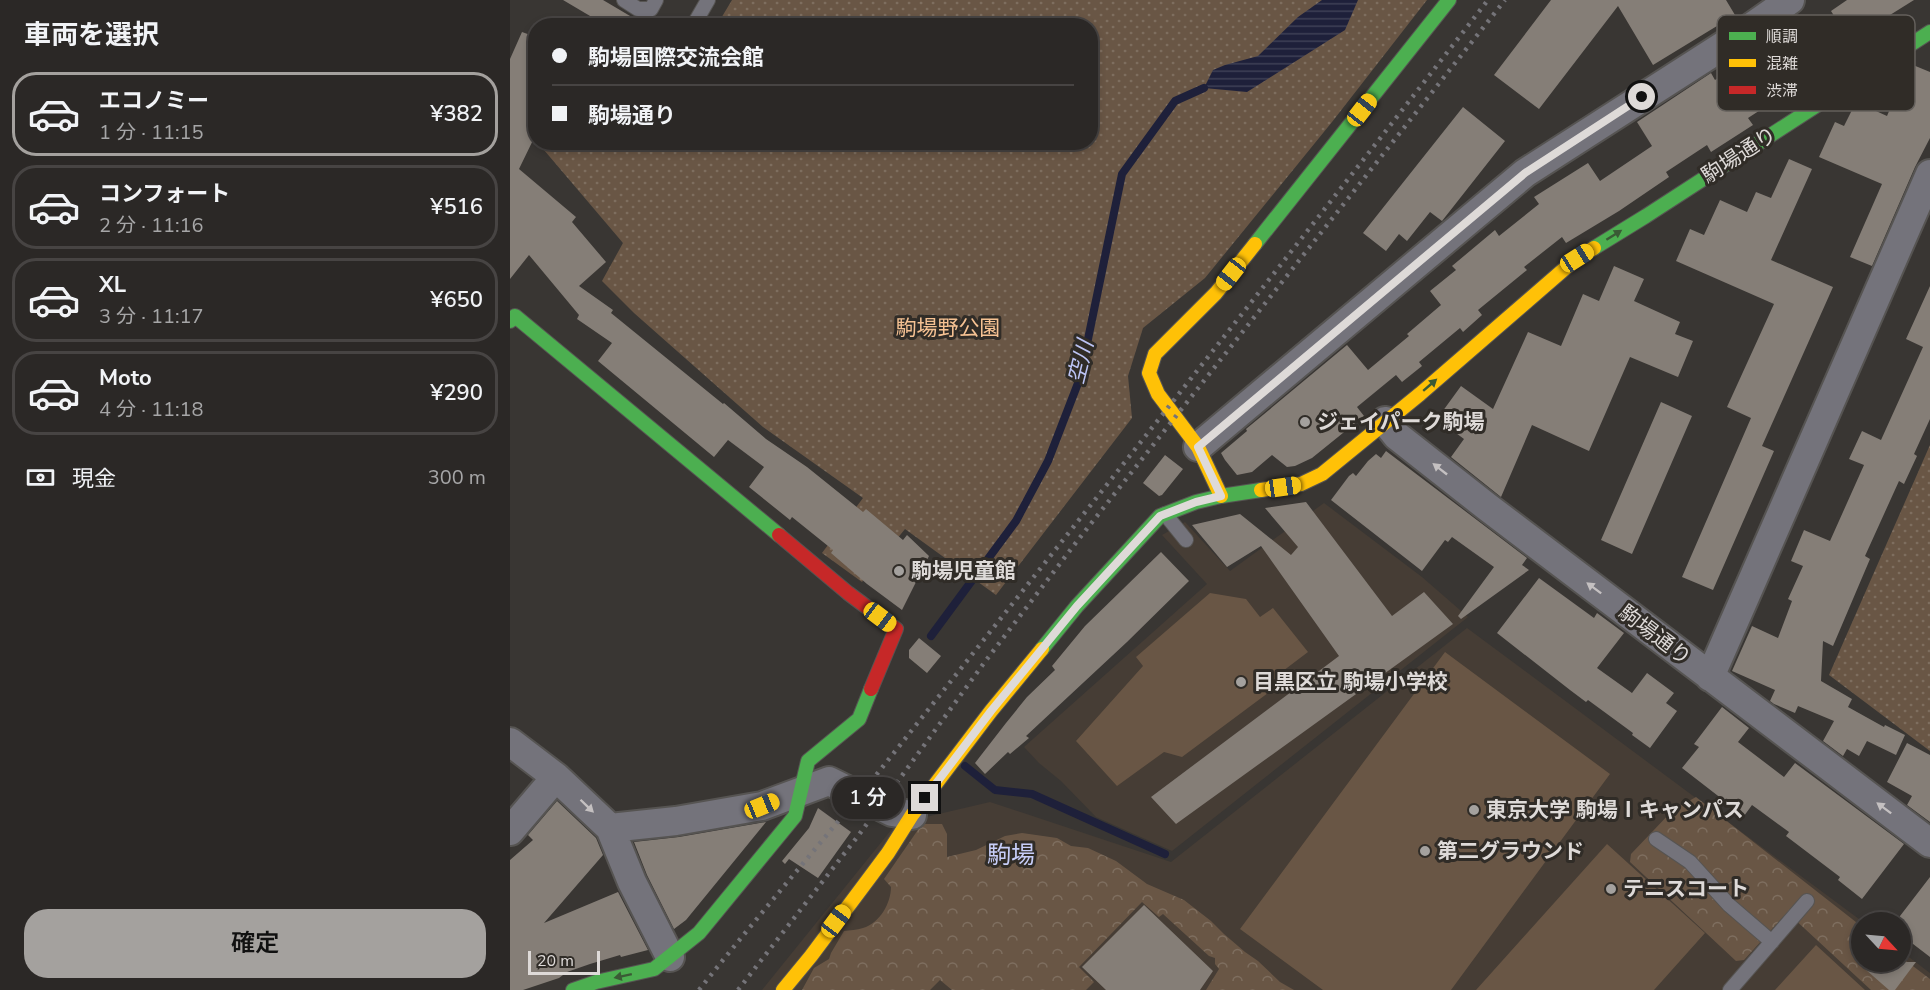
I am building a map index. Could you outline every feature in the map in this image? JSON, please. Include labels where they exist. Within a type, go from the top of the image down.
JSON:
[{"type":"street","points":[[1221,496],[1198,447],[1158,394],[1149,373],[1155,354],[1216,293],[1449,0]]},
{"type":"street","points":[[1769,15],[1791,0]]},
{"type":"street","name":"駒場通り","points":[[1915,42],[1930,32]]},
{"type":"street","points":[[1198,447],[1525,173],[1717,50]]},
{"type":"street","name":"駒場通り","points":[[783,990],[811,956],[888,852],[912,815],[991,711],[1077,606],[1160,516],[1196,502],[1301,484],[1322,474],[1420,394],[1577,258],[1808,111]]},
{"type":"street","points":[[1710,676],[1930,174]]},
{"type":"street","points":[[510,321],[515,316],[848,593],[896,629],[859,719],[808,760],[795,816],[699,933],[654,969],[596,982],[573,990]]},
{"type":"street","name":"駒場通り","points":[[1385,421],[1403,441],[1930,843]]},
{"type":"street","points":[[510,742],[556,777],[610,828],[632,882],[670,957]]},
{"type":"street","points":[[510,831],[556,777]]},
{"type":"street","points":[[610,828],[676,821],[762,806],[829,781],[892,812],[912,815]]},
{"type":"lane","points":[[624,0],[638,9],[651,9],[656,0]]},
{"type":"lane","points":[[698,18],[708,0]]},
{"type":"lane","points":[[1165,514],[1186,540]]},
{"type":"lane","points":[[1656,839],[1690,862],[1729,905],[1772,942]]},
{"type":"lane","points":[[1730,990],[1807,901]]},
{"type":"shaded area","name":"目黒区立 駒場小学校","points":[[1324,503],[1422,577],[1468,617],[1172,851],[1096,817],[1024,747],[1207,584],[1162,535],[1185,522],[1230,571]]},
{"type":"shaded area","name":"東京大学 駒場Ⅰキャンパス","points":[[1467,628],[1851,913],[1851,972],[1911,972],[1911,959],[1930,973],[1930,990],[762,990],[896,824],[990,802],[1171,862]]},
{"type":"green space","name":"駒場野公園","points":[[732,0],[1427,0],[1332,122],[1205,278],[1143,328],[1128,376],[1132,418],[996,595],[905,529],[862,582],[822,553],[863,498],[763,427],[634,313],[602,281],[623,243],[544,150],[1098,150],[1098,18],[721,18]]},
{"type":"green space","points":[[1930,445],[1930,751],[1829,675]]},
{"type":"green space","points":[[1210,593],[1246,599],[1260,617],[1273,608],[1308,652],[1275,677],[1280,684],[1182,757],[1164,752],[1117,786],[1076,741],[1143,666],[1136,657]]},
{"type":"green space","name":"第二グラウンド","points":[[1445,652],[1610,774],[1451,990],[1323,990],[1240,929]]},
{"type":"green space","points":[[1696,797],[1851,918],[1851,972],[1791,916],[1783,917],[1744,960],[1736,961],[1630,862],[1631,854],[1673,810]]},
{"type":"green space","points":[[922,824],[942,824],[947,834],[947,857],[976,850],[1005,836],[1022,833],[1057,838],[1071,846],[1088,848],[1116,861],[1147,884],[1184,900],[1280,982],[1294,990],[1206,990],[1219,969],[1215,964],[1215,958],[1209,956],[1163,914],[1159,917],[1142,902],[1079,967],[1094,982],[1086,990],[952,990],[940,980],[930,990],[802,990],[814,968],[829,959],[844,931],[861,929],[875,922],[883,912],[891,887],[884,879]]},
{"type":"green space","name":"テニスコート","points":[[1607,844],[1705,933],[1654,990],[1476,990]]},
{"type":"green space","points":[[1816,945],[1865,990],[1775,990]]},
{"type":"green space","points":[[1911,965],[1930,979],[1930,990],[1871,990],[1852,972],[1911,972]]},
{"type":"water","points":[[1322,0],[1358,0],[1345,30],[1247,92],[1204,88],[1213,70],[1258,56],[1298,17]]},
{"type":"building","points":[[563,0],[603,0],[633,18],[593,18]]},
{"type":"building","points":[[1551,0],[1726,0],[1735,15],[1717,15],[1717,26],[1653,65],[1618,6],[1539,109],[1494,75]]},
{"type":"building","points":[[1847,0],[1914,0],[1890,15],[1834,15],[1831,11]]},
{"type":"building","points":[[522,32],[528,34],[528,150],[519,169],[576,217],[572,222],[606,262],[579,286],[613,310],[611,313],[766,439],[807,467],[863,512],[866,509],[903,540],[907,535],[929,556],[902,610],[867,584],[831,553],[833,550],[792,517],[790,520],[749,487],[764,467],[728,440],[714,457],[598,361],[612,343],[577,319],[579,315],[529,255],[510,279],[510,59]]},
{"type":"building","points":[[1915,66],[1930,72],[1930,138],[1872,266],[1850,257],[1882,184],[1819,157],[1835,122],[1844,126],[1852,111],[1876,111],[1887,116],[1889,111],[1915,111]]},
{"type":"building","points":[[1711,73],[1715,80],[1717,79],[1717,111],[1759,111],[1748,118],[1753,125],[1711,152],[1707,145],[1666,172],[1669,177],[1566,243],[1562,237],[1524,267],[1527,270],[1478,310],[1482,315],[1463,332],[1460,328],[1419,362],[1422,366],[1402,382],[1396,375],[1357,407],[1364,416],[1312,458],[1287,467],[1272,455],[1252,472],[1237,475],[1221,453],[1247,431],[1246,429],[1347,345],[1368,370],[1409,336],[1407,334],[1441,305],[1430,291],[1456,270],[1452,266],[1495,230],[1499,236],[1539,204],[1534,197],[1588,163],[1600,181],[1652,146],[1637,122]]},
{"type":"building","points":[[1463,107],[1505,141],[1442,221],[1430,212],[1407,241],[1399,234],[1386,251],[1363,233]]},
{"type":"building","points":[[1789,159],[1812,169],[1771,260],[1833,287],[1762,446],[1774,451],[1713,590],[1682,577],[1751,418],[1727,407],[1774,304],[1676,261],[1690,229],[1704,235],[1720,200],[1747,212],[1756,192],[1771,198]]},
{"type":"building","points":[[1614,266],[1644,279],[1634,301],[1680,322],[1675,334],[1693,341],[1678,377],[1630,357],[1589,451],[1532,425],[1501,497],[1451,457],[1464,439],[1437,419],[1461,386],[1493,409],[1528,332],[1561,346],[1583,294],[1599,301]]},
{"type":"building","points":[[1930,286],[1930,419],[1914,454],[1917,456],[1904,484],[1899,481],[1865,556],[1870,559],[1833,646],[1823,641],[1821,681],[1852,699],[1848,707],[1884,727],[1885,725],[1905,735],[1896,755],[1867,741],[1859,756],[1847,749],[1843,756],[1823,741],[1834,721],[1798,706],[1795,713],[1774,704],[1770,701],[1775,690],[1732,671],[1752,626],[1778,638],[1792,601],[1788,599],[1803,566],[1791,561],[1804,530],[1830,541],[1864,465],[1849,459],[1862,431],[1881,440],[1923,347],[1906,339]]},
{"type":"building","points":[[1661,402],[1692,416],[1632,554],[1601,540]]},
{"type":"building","points":[[1386,451],[1527,558],[1522,565],[1529,570],[1461,619],[1458,616],[1494,567],[1452,537],[1448,542],[1445,540],[1422,571],[1331,500],[1349,476],[1353,473],[1356,476],[1376,454],[1381,458]]},
{"type":"building","points":[[1165,455],[1183,469],[1159,496],[1143,483]]},
{"type":"building","points":[[1306,502],[1392,616],[1424,592],[1453,624],[1176,824],[1151,797],[1339,656],[1261,546],[1227,567],[1192,525],[1240,514],[1291,555],[1298,547],[1265,508]]},
{"type":"building","points":[[1161,552],[1189,581],[1026,736],[1029,738],[1010,754],[1008,752],[985,774],[975,763],[1006,723],[1027,697],[1055,670],[1052,666],[1085,626]]},
{"type":"building","points":[[1539,578],[1594,618],[1597,613],[1624,633],[1597,668],[1632,693],[1647,673],[1674,693],[1666,703],[1677,711],[1650,748],[1497,633]]},
{"type":"building","points":[[919,638],[941,656],[927,673],[909,658],[909,650]]},
{"type":"building","points":[[1722,707],[1749,728],[1738,742],[1784,777],[1795,763],[1904,844],[1862,899],[1838,880],[1840,877],[1786,836],[1789,832],[1752,805],[1744,816],[1682,768],[1699,747],[1694,744]]},
{"type":"building","points":[[1907,743],[1930,755],[1930,822],[1907,805],[1912,796],[1887,782]]},
{"type":"building","points":[[557,801],[596,838],[603,855],[544,923],[618,892],[648,950],[590,964],[567,972],[559,978],[523,990],[510,990],[510,860],[533,840],[528,835]]},
{"type":"building","points":[[818,808],[851,832],[818,878],[789,859],[785,864],[782,861],[809,828]]},
{"type":"building","points":[[766,822],[686,920],[674,929],[647,875],[634,842]]},
{"type":"building","points":[[1930,877],[1930,957],[1911,942],[1911,912],[1903,912]]},
{"type":"building","points":[[1144,905],[1213,971],[1200,990],[1106,990],[1082,967]]},
{"type":"building","points":[[1868,972],[1908,972],[1895,990],[1889,990]]},
{"type":"waterway","name":"空川","points":[[931,636],[1016,521],[1048,461],[1080,378],[1122,174],[1175,101],[1204,88]]},
{"type":"waterway","name":"空川","points":[[965,766],[995,790],[1032,794],[1165,854]]},
{"type":"railway","points":[[699,990],[885,764],[1488,0]]},
{"type":"railway","points":[[738,990],[858,836],[984,663],[1078,540],[1505,0]]},
{"type":"traffic: fast","points":[[1255,244],[1449,0]]},
{"type":"traffic: fast","points":[[1915,42],[1930,32]]},
{"type":"traffic: fast","points":[[1594,248],[1808,111]]},
{"type":"traffic: fast","points":[[510,321],[515,316],[779,535]]},
{"type":"traffic: fast","points":[[1042,649],[1077,606],[1160,516],[1196,502],[1261,490]]},
{"type":"traffic: fast","points":[[573,990],[596,982],[654,969],[699,933],[795,816],[808,761],[859,719],[871,689]]},
{"type":"traffic: slow","points":[[1221,496],[1198,447],[1158,394],[1149,373],[1155,354],[1216,293],[1255,244]]},
{"type":"traffic: slow","points":[[1261,490],[1301,484],[1322,474],[1420,394],[1577,258],[1594,248]]},
{"type":"traffic: slow","points":[[783,990],[888,853],[912,815],[991,711],[1042,649]]},
{"type":"traffic: jam","points":[[779,535],[848,593],[896,629],[871,689]]},
{"type":"place","name":"ジェイパーク駒場","points":[[1305,422]]},
{"type":"place","name":"駒場児童館","points":[[899,571]]},
{"type":"place","name":"目黒区立 駒場小学校","points":[[1241,682]]},
{"type":"place","name":"東京大学 駒場Ⅰキャンパス","points":[[1474,810]]},
{"type":"place","name":"第二グラウンド","points":[[1425,851]]},
{"type":"place","name":"テニスコート","points":[[1611,889]]},
{"type":"district","name":"駒場","points":[[1011,855]]},
{"type":"route","points":[[925,798],[991,711],[1077,606],[1131,545],[1160,516],[1196,502],[1221,496],[1198,447],[1525,173],[1642,97]]}]
